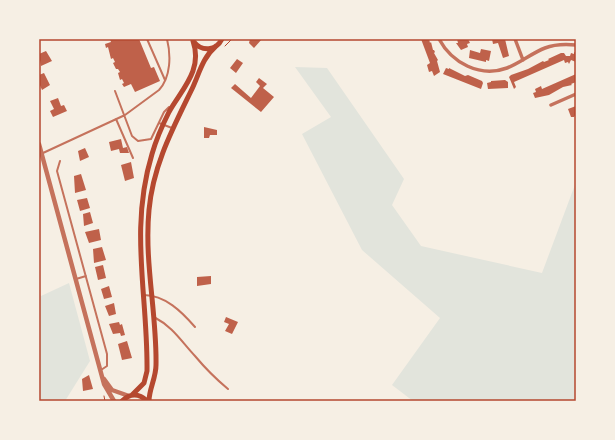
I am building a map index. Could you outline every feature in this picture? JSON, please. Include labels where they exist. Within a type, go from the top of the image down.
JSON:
[{"type":"main road","points":[[130,396],[140,396],[148,401],[156,367],[148,244],[149,211],[158,164],[172,128],[196,81],[204,60],[222,39]]},
{"type":"main road","points":[[193,40],[203,48],[216,46]]},
{"type":"main road","points":[[122,401],[144,383],[147,373],[139,232],[140,212],[148,167],[161,124],[188,83],[193,70],[196,53],[193,40]]},
{"type":"street","points":[[439,39],[446,50],[456,60],[478,70],[499,70],[546,48],[576,45]]},
{"type":"street","points":[[515,39],[523,60]]},
{"type":"street","points":[[551,105],[576,94]]},
{"type":"street","points":[[39,144],[40,153],[104,384],[114,401]]},
{"type":"street","points":[[101,370],[110,388],[117,393],[130,396]]},
{"type":"lane","points":[[147,39],[165,81]]},
{"type":"lane","points":[[40,153],[125,115],[159,90],[165,81],[169,66],[168,39]]},
{"type":"lane","points":[[115,91],[132,136],[138,141],[151,139],[161,124],[172,128]]},
{"type":"lane","points":[[116,119],[133,158]]},
{"type":"lane","points":[[60,161],[57,171],[108,356],[107,366],[101,370]]},
{"type":"lane","points":[[76,279],[86,276]]},
{"type":"lane","points":[[143,295],[152,295],[171,304],[184,314],[195,327]]},
{"type":"lane","points":[[153,317],[164,322],[177,334],[193,355],[228,389]]},
{"type":"shaded area","points":[[295,67],[327,68],[404,179],[392,205],[421,246],[542,273],[576,182],[576,401],[413,401],[392,385],[440,318],[362,250],[302,134],[331,117]]},
{"type":"shaded area","points":[[69,283],[90,361],[65,401],[39,401],[39,292],[41,296]]},
{"type":"building","points":[[110,39],[139,39],[151,68],[154,67],[160,81],[135,92],[131,84],[124,87],[122,84],[124,83],[122,79],[120,80],[118,73],[120,72],[116,69],[113,63],[115,62],[113,58],[111,59],[108,47],[106,48],[105,44],[111,42]]},
{"type":"building","points":[[250,39],[262,39],[254,48],[249,43]]},
{"type":"building","points":[[421,39],[429,39],[438,60],[440,72],[434,76],[432,71],[429,72],[427,65],[430,63]]},
{"type":"building","points":[[457,39],[468,39],[470,43],[467,44],[468,47],[461,50],[456,43],[458,43]]},
{"type":"building","points":[[492,39],[505,39],[509,56],[503,58],[498,43],[493,44]]},
{"type":"building","points":[[481,49],[491,51],[489,61],[486,60],[486,62],[469,58],[470,50],[480,53]]},
{"type":"building","points":[[46,51],[52,61],[41,66],[39,54]]},
{"type":"building","points":[[574,52],[576,53],[576,62],[571,60],[569,64],[568,62],[565,63],[564,60],[514,82],[516,87],[514,89],[509,77],[511,75],[528,69],[543,61],[549,60],[548,59],[561,53],[564,53],[566,56],[570,56],[571,53],[574,54]]},
{"type":"building","points":[[237,59],[243,63],[236,73],[230,68]]},
{"type":"building","points":[[446,68],[482,81],[483,83],[481,89],[443,74]]},
{"type":"building","points":[[44,73],[50,85],[42,90],[39,83],[39,75]]},
{"type":"building","points":[[576,74],[576,82],[571,84],[572,85],[563,87],[549,95],[535,98],[533,93],[536,92],[535,89],[541,86],[542,89]]},
{"type":"building","points":[[259,78],[267,84],[263,88],[274,97],[261,112],[231,88],[235,84],[251,98],[260,86],[256,82]]},
{"type":"building","points":[[505,80],[508,82],[508,88],[488,89],[487,83],[491,81]]},
{"type":"building","points":[[58,98],[61,106],[64,105],[67,111],[53,117],[50,111],[54,109],[50,101]]},
{"type":"building","points":[[576,106],[576,114],[574,117],[571,117],[568,109]]},
{"type":"building","points":[[204,127],[217,130],[217,135],[210,135],[209,138],[204,138]]},
{"type":"building","points":[[121,139],[123,148],[127,147],[129,153],[120,153],[119,149],[111,151],[109,142]]},
{"type":"building","points":[[85,148],[89,157],[80,161],[78,151]]},
{"type":"building","points":[[131,162],[134,178],[125,181],[121,165]]},
{"type":"building","points":[[81,174],[86,190],[75,193],[74,176]]},
{"type":"building","points":[[87,198],[90,208],[80,211],[77,200]]},
{"type":"building","points":[[90,212],[93,223],[84,226],[83,214]]},
{"type":"building","points":[[99,229],[101,240],[89,243],[85,232]]},
{"type":"building","points":[[102,247],[106,260],[94,263],[93,249]]},
{"type":"building","points":[[103,265],[106,278],[98,280],[95,267]]},
{"type":"building","points":[[211,276],[211,284],[197,286],[197,277]]},
{"type":"building","points":[[109,286],[112,297],[104,299],[101,289]]},
{"type":"building","points":[[114,303],[116,314],[109,316],[105,306]]},
{"type":"building","points":[[226,317],[238,322],[232,334],[225,331],[229,324],[224,322]]},
{"type":"building","points":[[119,322],[120,325],[122,324],[125,335],[121,336],[120,333],[113,334],[109,324]]},
{"type":"building","points":[[127,341],[132,358],[122,360],[118,344]]},
{"type":"building","points":[[89,375],[93,389],[83,391],[82,379]]}]
